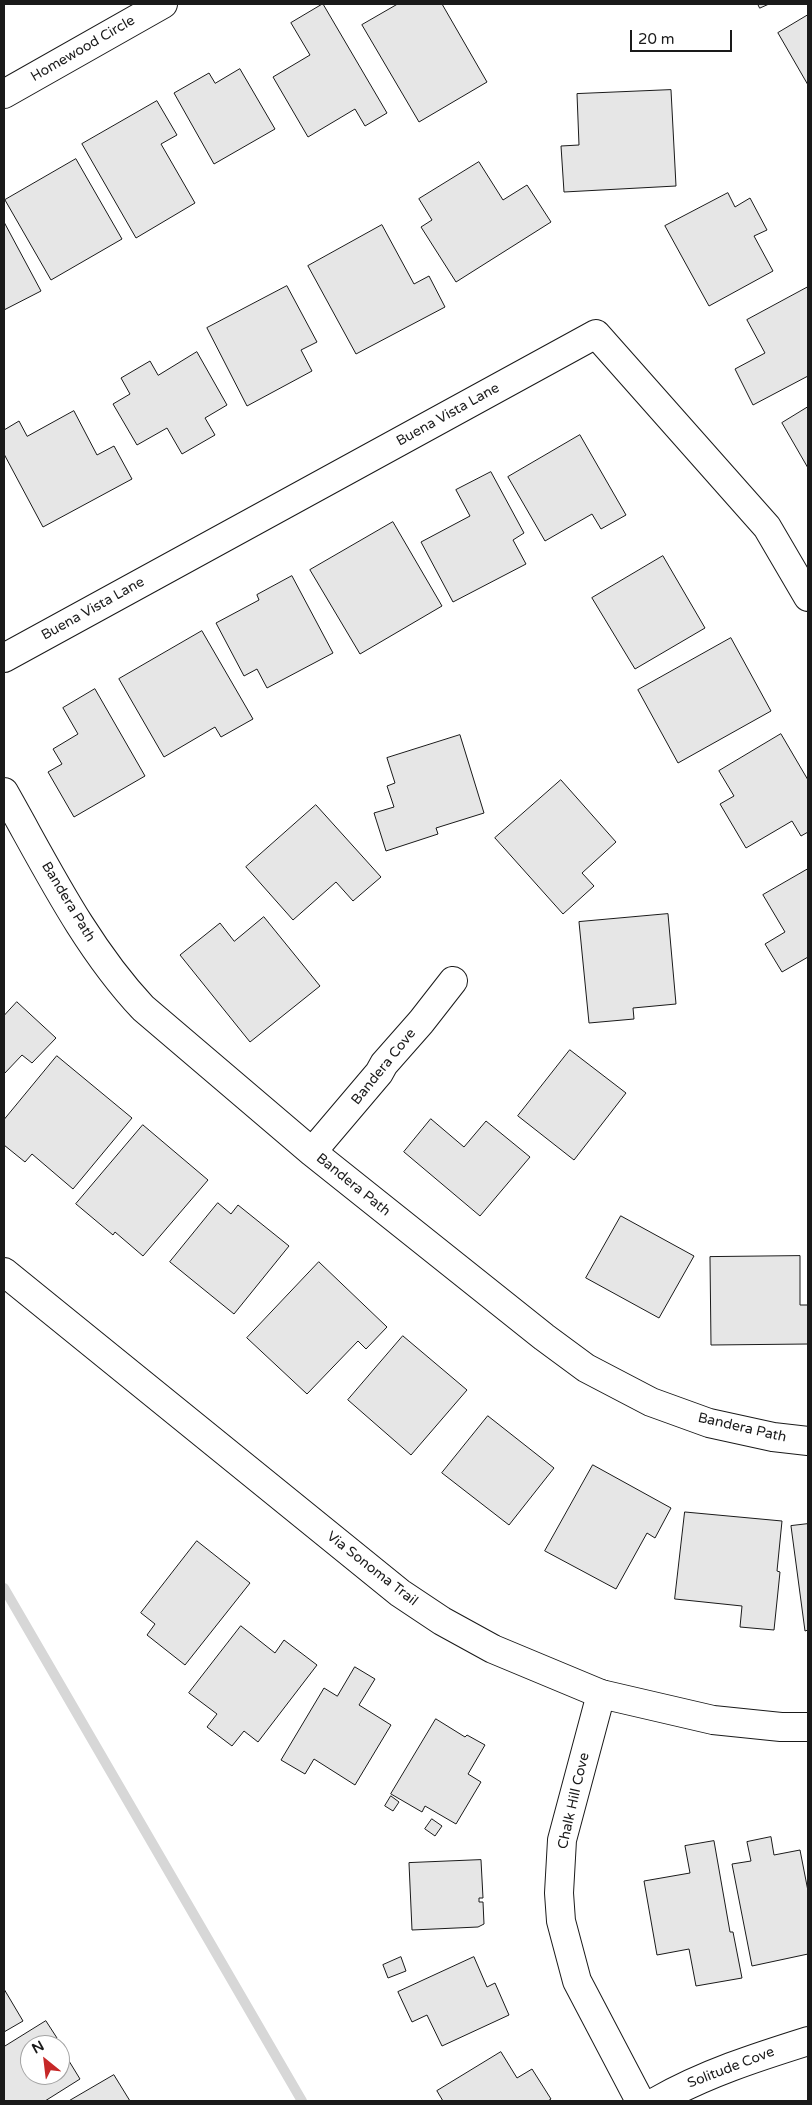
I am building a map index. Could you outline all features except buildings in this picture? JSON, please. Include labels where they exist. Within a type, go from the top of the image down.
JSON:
[{"type":"street","name":"Homewood Circle","points":[[4,94],[163,4]]},
{"type":"street","name":"Buena Vista Lane","points":[[4,658],[596,334],[767,527],[808,597]]},
{"type":"street","name":"Bandera Path","points":[[4,792],[78,921],[102,960],[119,982],[143,1008],[312,1152],[536,1331],[586,1368],[651,1402],[709,1423],[773,1437],[808,1441]]},
{"type":"street","name":"Bandera Cove","points":[[312,1152],[379,1074],[384,1064],[421,1022],[453,980]]},
{"type":"street","name":"Via Sonoma Trail","points":[[4,1272],[400,1593],[442,1621],[493,1649],[601,1694],[713,1720],[781,1727],[808,1727]]},
{"type":"street","name":"Chalk Hill Cove","points":[[601,1694],[562,1840],[559,1893],[562,1921],[577,1980],[640,2101]]},
{"type":"street","name":"Solitude Cove","points":[[657,2101],[684,2086],[770,2053],[808,2041]]},
{"type":"waterway","points":[[4,1588],[302,2101]]}]
